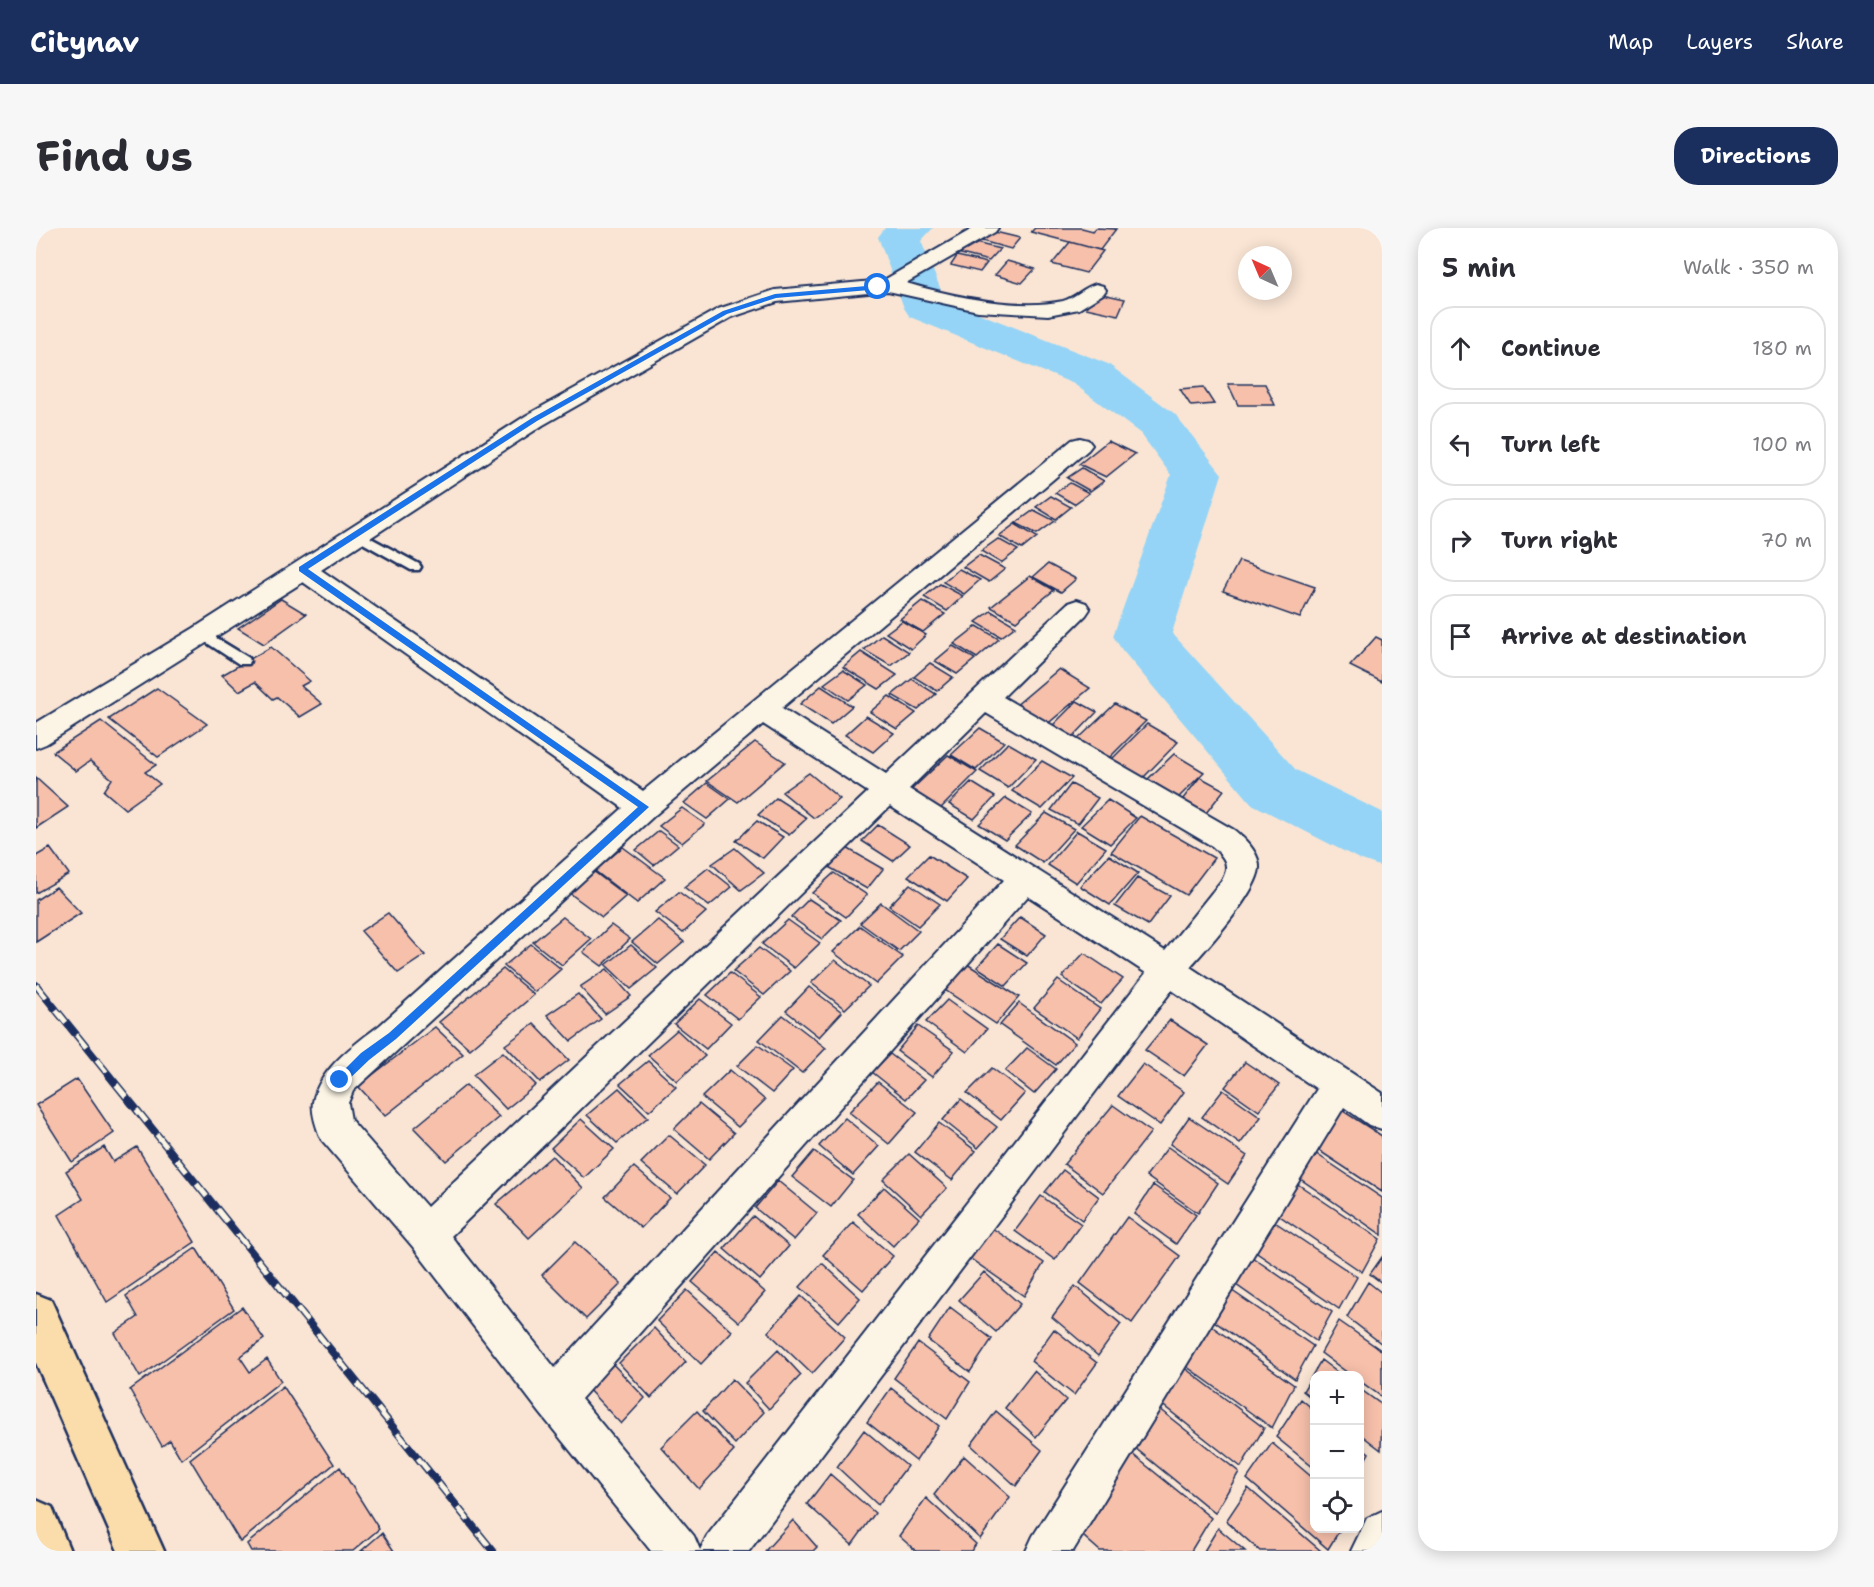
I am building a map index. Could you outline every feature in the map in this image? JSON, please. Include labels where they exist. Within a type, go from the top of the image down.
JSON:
[{"type":"highway","points":[[36,1316],[141,1551]]},
{"type":"highway","points":[[36,1523],[47,1551]]},
{"type":"street","points":[[900,284],[988,228]]},
{"type":"street","points":[[36,737],[203,634],[535,420],[725,313],[775,296],[900,284],[967,303],[1032,309],[1070,306],[1096,290]]},
{"type":"street","points":[[680,1551],[554,1399],[426,1234],[334,1127],[330,1103],[340,1080],[365,1056],[392,1036],[644,807],[1080,446]]},
{"type":"street","points":[[302,569],[644,807]]},
{"type":"street","points":[[426,1234],[1077,609]]},
{"type":"street","points":[[722,1551],[1168,970],[1236,887],[1244,869],[1239,852],[1223,838],[983,698]]},
{"type":"street","points":[[762,709],[1168,970],[1382,1113]]},
{"type":"street","points":[[554,1399],[1024,878]]},
{"type":"street","points":[[1048,1551],[1339,1084]]},
{"type":"street","points":[[1373,1551],[1382,1533]]},
{"type":"lane","points":[[356,534],[415,567]]},
{"type":"lane","points":[[203,634],[244,661]]},
{"type":"building","points":[[1035,228],[1082,228],[1093,231],[1096,228],[1116,229],[1100,250],[1031,232]]},
{"type":"building","points":[[991,231],[1020,238],[1011,249],[982,241]]},
{"type":"building","points":[[967,241],[1000,249],[989,261],[957,253]]},
{"type":"building","points":[[1070,242],[1103,251],[1086,273],[1052,264]]},
{"type":"building","points":[[957,256],[987,263],[980,272],[951,265]]},
{"type":"building","points":[[1007,261],[1035,269],[1022,283],[995,275]]},
{"type":"building","points":[[1093,292],[1125,299],[1118,315],[1086,308]]},
{"type":"building","points":[[1228,384],[1265,384],[1275,405],[1238,405]]},
{"type":"building","points":[[1203,387],[1214,404],[1191,406],[1180,389]]},
{"type":"building","points":[[1108,441],[1135,454],[1106,477],[1079,464]]},
{"type":"building","points":[[1082,468],[1104,481],[1090,491],[1067,478]]},
{"type":"building","points":[[1070,483],[1089,493],[1074,504],[1055,493]]},
{"type":"building","points":[[1051,496],[1071,507],[1056,519],[1036,507]]},
{"type":"building","points":[[1034,510],[1055,521],[1037,534],[1016,523]]},
{"type":"building","points":[[1015,524],[1037,537],[1022,549],[999,536]]},
{"type":"building","points":[[998,539],[1018,550],[1001,563],[981,551]]},
{"type":"building","points":[[979,555],[1005,569],[989,582],[963,567]]},
{"type":"building","points":[[1239,561],[1315,587],[1300,618],[1223,591]]},
{"type":"building","points":[[1048,564],[1076,579],[1061,592],[1033,577]]},
{"type":"building","points":[[959,569],[980,580],[964,594],[943,582]]},
{"type":"building","points":[[1030,576],[1054,590],[1016,621],[991,607]]},
{"type":"building","points":[[940,584],[963,596],[947,611],[924,597]]},
{"type":"building","points":[[281,599],[306,614],[264,644],[238,628]]},
{"type":"building","points":[[922,601],[945,614],[923,632],[900,619]]},
{"type":"building","points":[[991,611],[1016,626],[1001,637],[976,622]]},
{"type":"building","points":[[902,621],[926,635],[911,649],[886,633]]},
{"type":"building","points":[[977,626],[999,639],[977,658],[954,644]]},
{"type":"building","points":[[882,635],[909,652],[891,666],[864,650]]},
{"type":"building","points":[[1376,637],[1382,640],[1382,682],[1350,666]]},
{"type":"building","points":[[953,646],[975,659],[957,674],[935,661]]},
{"type":"building","points":[[271,647],[310,681],[301,686],[322,704],[300,717],[277,697],[273,699],[255,682],[239,691],[222,675]]},
{"type":"building","points":[[861,652],[897,675],[879,689],[843,667]]},
{"type":"building","points":[[930,663],[953,677],[937,691],[914,677]]},
{"type":"building","points":[[1059,669],[1090,688],[1045,726],[1014,707]]},
{"type":"building","points":[[843,670],[867,685],[848,700],[824,684]]},
{"type":"building","points":[[912,679],[936,694],[918,710],[892,695]]},
{"type":"building","points":[[821,686],[852,706],[831,724],[800,704]]},
{"type":"building","points":[[157,688],[207,724],[158,757],[109,719]]},
{"type":"building","points":[[889,696],[916,713],[897,729],[870,712]]},
{"type":"building","points":[[1077,701],[1097,712],[1073,737],[1053,725]]},
{"type":"building","points":[[1115,704],[1146,721],[1109,758],[1077,740]]},
{"type":"building","points":[[866,716],[894,733],[873,752],[845,735]]},
{"type":"building","points":[[101,721],[156,765],[145,772],[160,784],[125,809],[104,791],[112,779],[90,761],[76,771],[53,752]]},
{"type":"building","points":[[1147,724],[1178,742],[1142,779],[1110,761]]},
{"type":"building","points":[[980,728],[1004,742],[976,770],[951,755]]},
{"type":"building","points":[[755,742],[785,762],[738,802],[707,781]]},
{"type":"building","points":[[1008,743],[1036,759],[1008,788],[980,771]]},
{"type":"building","points":[[1174,754],[1204,772],[1178,798],[1148,779]]},
{"type":"building","points":[[948,755],[977,772],[937,812],[907,794]]},
{"type":"building","points":[[1042,761],[1072,778],[1042,809],[1012,791]]},
{"type":"building","points":[[809,773],[840,799],[814,818],[782,792]]},
{"type":"building","points":[[1200,777],[1224,790],[1206,813],[1182,800]]},
{"type":"building","points":[[36,778],[68,807],[36,828]]},
{"type":"building","points":[[971,782],[995,797],[974,819],[949,804]]},
{"type":"building","points":[[707,783],[730,799],[707,819],[684,803]]},
{"type":"building","points":[[1071,784],[1098,798],[1078,824],[1051,810]]},
{"type":"building","points":[[776,798],[807,818],[789,835],[758,815]]},
{"type":"building","points":[[1006,798],[1032,814],[1005,840],[979,824]]},
{"type":"building","points":[[1108,800],[1136,818],[1110,844],[1081,826]]},
{"type":"building","points":[[682,808],[705,824],[682,843],[659,826]]},
{"type":"building","points":[[1046,813],[1074,829],[1043,863],[1015,845]]},
{"type":"building","points":[[1140,816],[1214,858],[1186,895],[1111,852]]},
{"type":"building","points":[[757,821],[783,837],[763,858],[736,841]]},
{"type":"building","points":[[878,825],[910,845],[893,861],[862,841]]},
{"type":"building","points":[[659,831],[678,845],[654,865],[636,850]]},
{"type":"building","points":[[1077,831],[1106,848],[1076,883],[1048,865]]},
{"type":"building","points":[[623,847],[665,878],[637,903],[595,871]]},
{"type":"building","points":[[845,847],[883,869],[867,889],[827,866]]},
{"type":"building","points":[[50,848],[69,874],[36,893],[36,856]]},
{"type":"building","points":[[735,848],[764,873],[741,890],[712,864]]},
{"type":"building","points":[[929,855],[967,879],[947,901],[908,876]]},
{"type":"building","points":[[1109,855],[1138,873],[1110,905],[1080,886]]},
{"type":"building","points":[[708,868],[732,887],[709,906],[684,887]]},
{"type":"building","points":[[593,871],[626,896],[602,917],[568,892]]},
{"type":"building","points":[[834,873],[867,895],[846,917],[812,893]]},
{"type":"building","points":[[1137,878],[1170,896],[1148,925],[1115,906]]},
{"type":"building","points":[[910,884],[940,904],[918,926],[889,906]]},
{"type":"building","points":[[56,887],[81,913],[36,942],[36,900]]},
{"type":"building","points":[[679,892],[706,912],[683,933],[655,912]]},
{"type":"building","points":[[809,899],[841,920],[822,939],[791,917]]},
{"type":"building","points":[[881,903],[919,931],[899,951],[860,923]]},
{"type":"building","points":[[388,913],[425,955],[398,973],[361,931]]},
{"type":"building","points":[[563,917],[591,939],[562,965],[533,942]]},
{"type":"building","points":[[1020,917],[1046,934],[1027,956],[1000,939]]},
{"type":"building","points":[[658,920],[684,942],[658,964],[632,942]]},
{"type":"building","points":[[788,920],[820,943],[794,968],[762,944]]},
{"type":"building","points":[[611,925],[630,939],[602,966],[583,952]]},
{"type":"building","points":[[860,926],[903,957],[876,984],[833,952]]},
{"type":"building","points":[[531,944],[561,969],[535,992],[504,966]]},
{"type":"building","points":[[998,944],[1027,963],[1006,986],[977,967]]},
{"type":"building","points":[[631,945],[657,968],[631,989],[606,965]]},
{"type":"building","points":[[759,948],[790,971],[764,995],[733,971]]},
{"type":"building","points":[[1084,953],[1123,979],[1101,1004],[1062,977]]},
{"type":"building","points":[[835,960],[869,986],[845,1009],[811,983]]},
{"type":"building","points":[[967,964],[1019,997],[996,1024],[945,990]]},
{"type":"building","points":[[503,969],[534,995],[470,1049],[439,1022]]},
{"type":"building","points":[[607,969],[631,996],[605,1014],[580,987]]},
{"type":"building","points":[[730,973],[761,997],[738,1019],[707,995]]},
{"type":"building","points":[[1058,980],[1100,1009],[1077,1038],[1034,1008]]},
{"type":"building","points":[[809,987],[842,1012],[819,1037],[786,1011]]},
{"type":"building","points":[[578,994],[601,1019],[571,1041],[547,1015]]},
{"type":"building","points":[[700,999],[731,1023],[706,1049],[674,1024]]},
{"type":"building","points":[[947,1000],[987,1029],[967,1052],[926,1022]]},
{"type":"building","points":[[1019,1003],[1075,1043],[1056,1065],[1000,1025]]},
{"type":"building","points":[[783,1015],[826,1048],[802,1073],[759,1040]]},
{"type":"building","points":[[1170,1020],[1208,1045],[1184,1076],[1145,1050]]},
{"type":"building","points":[[534,1024],[569,1060],[540,1082],[505,1045]]},
{"type":"building","points":[[918,1026],[954,1051],[932,1077],[897,1051]]},
{"type":"building","points":[[435,1027],[463,1054],[385,1116],[358,1086]]},
{"type":"building","points":[[677,1030],[705,1056],[677,1081],[648,1055]]},
{"type":"building","points":[[758,1045],[793,1070],[772,1093],[737,1066]]},
{"type":"building","points":[[1027,1048],[1056,1069],[1034,1094],[1005,1071]]},
{"type":"building","points":[[503,1052],[536,1085],[506,1109],[473,1075]]},
{"type":"building","points":[[890,1054],[924,1080],[906,1099],[872,1072]]},
{"type":"building","points":[[648,1061],[676,1087],[649,1111],[620,1084]]},
{"type":"building","points":[[1245,1062],[1279,1085],[1259,1111],[1225,1087]]},
{"type":"building","points":[[1143,1064],[1184,1092],[1160,1125],[1118,1096]]},
{"type":"building","points":[[992,1068],[1025,1093],[1001,1120],[967,1093]]},
{"type":"building","points":[[730,1070],[765,1100],[738,1127],[702,1097]]},
{"type":"building","points":[[77,1079],[114,1133],[72,1162],[36,1105]]},
{"type":"building","points":[[878,1082],[917,1112],[889,1144],[849,1112]]},
{"type":"building","points":[[466,1085],[499,1117],[446,1161],[414,1128]]},
{"type":"building","points":[[619,1088],[648,1117],[617,1143],[587,1115]]},
{"type":"building","points":[[1223,1090],[1261,1117],[1240,1144],[1202,1117]]},
{"type":"building","points":[[961,1099],[997,1127],[978,1148],[943,1120]]},
{"type":"building","points":[[699,1104],[734,1133],[709,1159],[674,1129]]},
{"type":"building","points":[[1113,1105],[1151,1132],[1103,1193],[1064,1164]]},
{"type":"building","points":[[1337,1107],[1382,1136],[1382,1192],[1312,1146]]},
{"type":"building","points":[[1189,1117],[1247,1156],[1228,1184],[1170,1144]]},
{"type":"building","points":[[845,1118],[879,1146],[853,1175],[819,1146]]},
{"type":"building","points":[[581,1119],[614,1149],[584,1178],[551,1148]]},
{"type":"building","points":[[939,1123],[976,1151],[952,1180],[915,1152]]},
{"type":"building","points":[[669,1135],[705,1165],[677,1194],[641,1163]]},
{"type":"building","points":[[104,1147],[113,1162],[137,1147],[195,1242],[107,1302],[59,1215],[83,1199],[66,1171]]},
{"type":"building","points":[[1168,1147],[1218,1183],[1198,1213],[1146,1176]]},
{"type":"building","points":[[814,1151],[853,1180],[831,1207],[792,1177]]},
{"type":"building","points":[[1312,1151],[1382,1198],[1382,1235],[1296,1176]]},
{"type":"building","points":[[909,1154],[947,1188],[921,1215],[883,1180]]},
{"type":"building","points":[[552,1156],[583,1188],[529,1238],[496,1204]]},
{"type":"building","points":[[634,1167],[670,1198],[641,1228],[605,1197]]},
{"type":"building","points":[[1063,1170],[1099,1197],[1082,1220],[1045,1192]]},
{"type":"building","points":[[778,1181],[817,1213],[794,1240],[755,1208]]},
{"type":"building","points":[[1293,1181],[1380,1239],[1362,1272],[1274,1212]]},
{"type":"building","points":[[1153,1185],[1196,1215],[1176,1244],[1134,1214]]},
{"type":"building","points":[[884,1187],[919,1218],[893,1246],[858,1214]]},
{"type":"building","points":[[1041,1196],[1081,1224],[1055,1260],[1015,1231]]},
{"type":"building","points":[[753,1216],[789,1246],[760,1280],[724,1249]]},
{"type":"building","points":[[1127,1217],[1180,1256],[1132,1323],[1080,1283]]},
{"type":"building","points":[[1269,1218],[1357,1277],[1339,1309],[1251,1249]]},
{"type":"building","points":[[853,1222],[893,1256],[863,1290],[823,1255]]},
{"type":"building","points":[[989,1226],[1044,1263],[1024,1296],[968,1257]]},
{"type":"building","points":[[575,1242],[621,1284],[586,1319],[542,1275]]},
{"type":"building","points":[[196,1248],[234,1309],[140,1377],[115,1333],[138,1317],[126,1296]]},
{"type":"building","points":[[718,1252],[765,1292],[739,1322],[692,1282]]},
{"type":"building","points":[[1246,1253],[1332,1312],[1316,1341],[1229,1280]]},
{"type":"building","points":[[1382,1257],[1382,1283],[1370,1274]]},
{"type":"building","points":[[822,1263],[860,1298],[839,1322],[800,1287]]},
{"type":"building","points":[[984,1272],[1020,1304],[996,1332],[959,1300]]},
{"type":"building","points":[[1368,1282],[1382,1293],[1382,1344],[1347,1317]]},
{"type":"building","points":[[1075,1286],[1121,1324],[1098,1356],[1052,1317]]},
{"type":"building","points":[[1225,1286],[1313,1346],[1295,1379],[1207,1316]]},
{"type":"building","points":[[687,1290],[732,1331],[701,1364],[657,1321]]},
{"type":"building","points":[[801,1296],[845,1337],[812,1374],[768,1332]]},
{"type":"building","points":[[242,1307],[264,1339],[240,1357],[250,1372],[267,1359],[281,1381],[181,1459],[170,1440],[162,1446],[130,1390]]},
{"type":"building","points":[[950,1307],[992,1339],[970,1372],[928,1340]]},
{"type":"building","points":[[1203,1320],[1294,1385],[1272,1428],[1179,1361]]},
{"type":"building","points":[[1339,1321],[1382,1351],[1382,1397],[1364,1384],[1364,1371],[1345,1371],[1321,1353]]},
{"type":"building","points":[[654,1328],[686,1362],[651,1398],[619,1363]]},
{"type":"building","points":[[1054,1329],[1097,1363],[1074,1395],[1031,1361]]},
{"type":"building","points":[[918,1343],[970,1382],[947,1419],[894,1378]]},
{"type":"building","points":[[778,1350],[801,1375],[769,1409],[745,1383]]},
{"type":"building","points":[[609,1360],[645,1398],[621,1424],[585,1386]]},
{"type":"building","points":[[1321,1360],[1335,1371],[1315,1371]]},
{"type":"building","points":[[1178,1363],[1264,1428],[1241,1467],[1155,1399]]},
{"type":"building","points":[[1034,1371],[1066,1400],[1036,1437],[1005,1408]]},
{"type":"building","points":[[732,1379],[764,1412],[735,1444],[703,1411]]},
{"type":"building","points":[[1310,1379],[1310,1397],[1303,1391]]},
{"type":"building","points":[[283,1386],[334,1464],[240,1542],[190,1459]]},
{"type":"building","points":[[891,1388],[939,1426],[916,1461],[867,1422]]},
{"type":"building","points":[[1364,1392],[1382,1405],[1381,1450],[1364,1437]]},
{"type":"building","points":[[1301,1399],[1310,1407],[1310,1465],[1276,1437]]},
{"type":"building","points":[[1154,1405],[1239,1472],[1215,1513],[1129,1443]]},
{"type":"building","points":[[697,1411],[734,1451],[699,1489],[661,1447]]},
{"type":"building","points":[[996,1411],[1042,1450],[1016,1486],[971,1445]]},
{"type":"building","points":[[864,1430],[907,1466],[878,1505],[837,1467]]},
{"type":"building","points":[[1272,1443],[1310,1476],[1310,1533],[1338,1533],[1328,1549],[1247,1479]]},
{"type":"building","points":[[1126,1449],[1211,1518],[1191,1551],[1100,1551],[1075,1529]]},
{"type":"building","points":[[1364,1449],[1369,1453],[1364,1462]]},
{"type":"building","points":[[964,1456],[1010,1497],[980,1539],[934,1495]]},
{"type":"building","points":[[340,1467],[379,1529],[353,1551],[251,1551],[247,1544]]},
{"type":"building","points":[[830,1474],[875,1513],[852,1545],[807,1504]]},
{"type":"building","points":[[1248,1488],[1321,1551],[1260,1551],[1226,1521]]},
{"type":"building","points":[[926,1498],[976,1544],[971,1551],[916,1551],[899,1536]]},
{"type":"building","points":[[793,1520],[817,1547],[813,1551],[765,1551]]},
{"type":"building","points":[[1218,1528],[1245,1551],[1204,1551]]},
{"type":"building","points":[[382,1533],[394,1551],[361,1551]]},
{"type":"waterway","points":[[912,228],[899,237],[926,308],[1091,374],[1158,424],[1197,474],[1142,636],[1274,787],[1382,841]]},
{"type":"railway","points":[[36,985],[493,1551]]},
{"type":"route","points":[[340,1080],[365,1056],[392,1036],[644,807],[302,569],[535,420],[725,313],[775,296],[878,287]]}]
